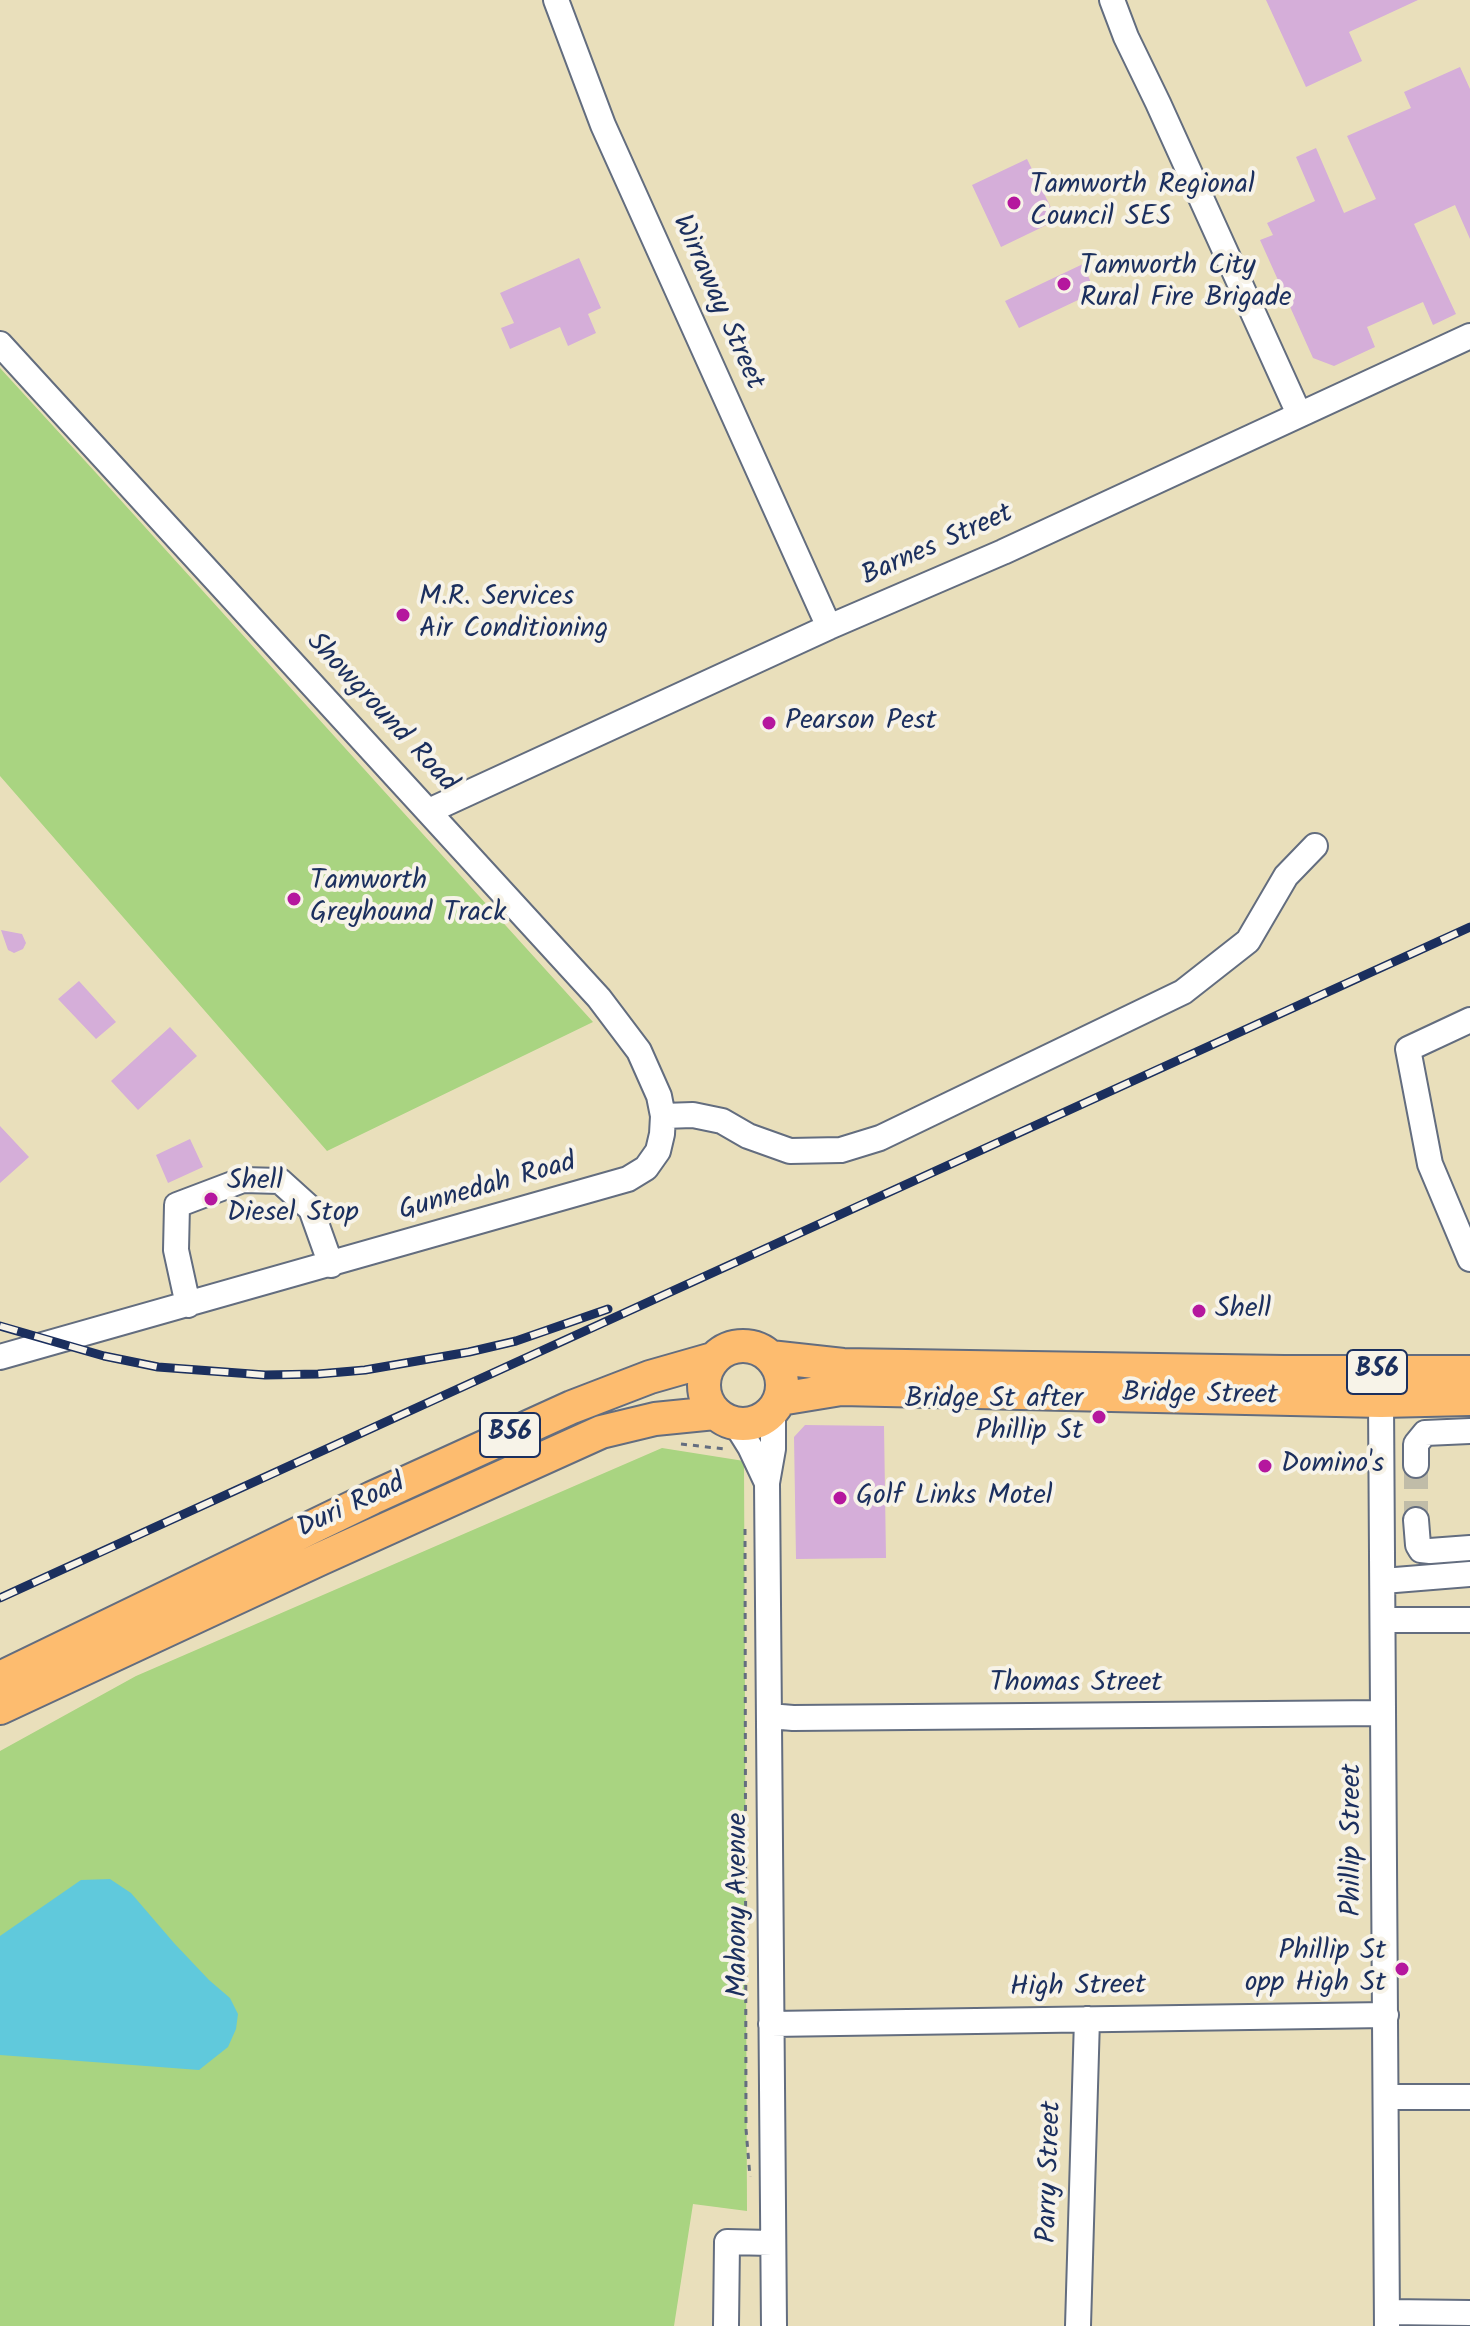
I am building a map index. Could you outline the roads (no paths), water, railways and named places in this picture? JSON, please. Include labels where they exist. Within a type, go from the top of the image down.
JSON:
[{"type":"main road","name":"B56","points":[[713,1359],[723,1351],[747,1346],[770,1357]]},
{"type":"main road","points":[[770,1357],[781,1376],[782,1388],[776,1405]]},
{"type":"main road","name":"Bridge Street","points":[[770,1357],[843,1365],[1470,1372]]},
{"type":"main road","points":[[713,1359],[707,1369],[704,1392],[708,1404],[733,1428]]},
{"type":"main road","name":"Duri Road","points":[[0,1678],[372,1498],[572,1407],[650,1377],[713,1359]]},
{"type":"main road","name":"Bridge Street","points":[[1284,1372],[1348,1381],[1374,1392],[1381,1401]]},
{"type":"main road","name":"Bridge Street","points":[[776,1405],[841,1389],[1381,1401],[1470,1399]]},
{"type":"main road","name":"B56","points":[[733,1428],[756,1422],[776,1405]]},
{"type":"main road","name":"Duri Road","points":[[0,1708],[601,1432],[655,1419],[733,1428]]},
{"type":"street","name":"Wirraway Street","points":[[556,0],[603,125],[829,627]]},
{"type":"street","points":[[1112,0],[1126,37],[1299,414]]},
{"type":"street","name":"Barnes Street","points":[[429,811],[829,627],[1003,552],[1470,336]]},
{"type":"street","name":"Showground Road","points":[[0,344],[599,998],[639,1051],[651,1073],[663,1116],[658,1151]]},
{"type":"street","points":[[663,1116],[693,1115],[722,1121],[748,1136],[790,1151],[841,1150],[880,1138],[1183,992],[1248,941],[1286,876],[1315,846]]},
{"type":"street","points":[[1470,1020],[1408,1049],[1430,1164],[1470,1259]]},
{"type":"street","name":"Gunnedah Road","points":[[0,1357],[608,1186],[646,1168],[658,1151]]},
{"type":"street","points":[[188,1305],[176,1250],[177,1205],[243,1180],[280,1181],[311,1209],[331,1265]]},
{"type":"street","name":"Phillip Street","points":[[1381,1401],[1387,2319]]},
{"type":"street","name":"Mahony Avenue","points":[[774,2326],[767,1483],[776,1405]]},
{"type":"street","name":"Mahony Avenue","points":[[733,1428],[767,1483]]},
{"type":"street","points":[[1416,1465],[1416,1444],[1425,1433],[1470,1431]]},
{"type":"street","points":[[1416,1520],[1421,1550],[1470,1548]]},
{"type":"street","points":[[1383,1581],[1470,1574]]},
{"type":"street","points":[[1384,1620],[1470,1620]]},
{"type":"street","name":"Thomas Street","points":[[769,1716],[1383,1713]]},
{"type":"street","name":"High Street","points":[[771,2024],[1386,2015]]},
{"type":"street","name":"Parry Street","points":[[1078,2326],[1087,2019]]},
{"type":"street","points":[[1387,2097],[1470,2097]]},
{"type":"street","points":[[726,2326],[727,2242],[772,2243]]},
{"type":"street","points":[[1387,2319],[1470,2313]]},
{"type":"water","points":[[110,1879],[131,1893],[174,1943],[230,1998],[238,2014],[236,2029],[228,2047],[199,2070],[0,2055],[0,1936],[81,1880]]},
{"type":"tunnel","points":[[1416,1465],[1416,1520]]},
{"type":"railway","points":[[0,1598],[1470,927]]},
{"type":"railway","points":[[0,1326],[104,1356],[158,1367],[265,1375],[318,1374],[365,1370],[469,1352],[516,1341],[608,1309]]},
{"type":"place","name":"Tamworth Regional Council SES","points":[[1014,203]]},
{"type":"place","name":"Tamworth City Rural Fire Brigade","points":[[1064,284]]},
{"type":"place","name":"M.R. Services Air Conditioning","points":[[403,615]]},
{"type":"place","name":"Pearson Pest","points":[[769,723]]},
{"type":"place","name":"Tamworth Greyhound Track","points":[[294,899]]},
{"type":"place","name":"Shell Diesel Stop","points":[[211,1199]]},
{"type":"place","name":"Shell","points":[[1199,1311]]},
{"type":"place","name":"Bridge St after Phillip St","points":[[1099,1417]]},
{"type":"place","name":"Domino's","points":[[1265,1466]]},
{"type":"place","name":"Golf Links Motel","points":[[840,1498]]},
{"type":"place","name":"Phillip St opp High St","points":[[1402,1969]]}]
